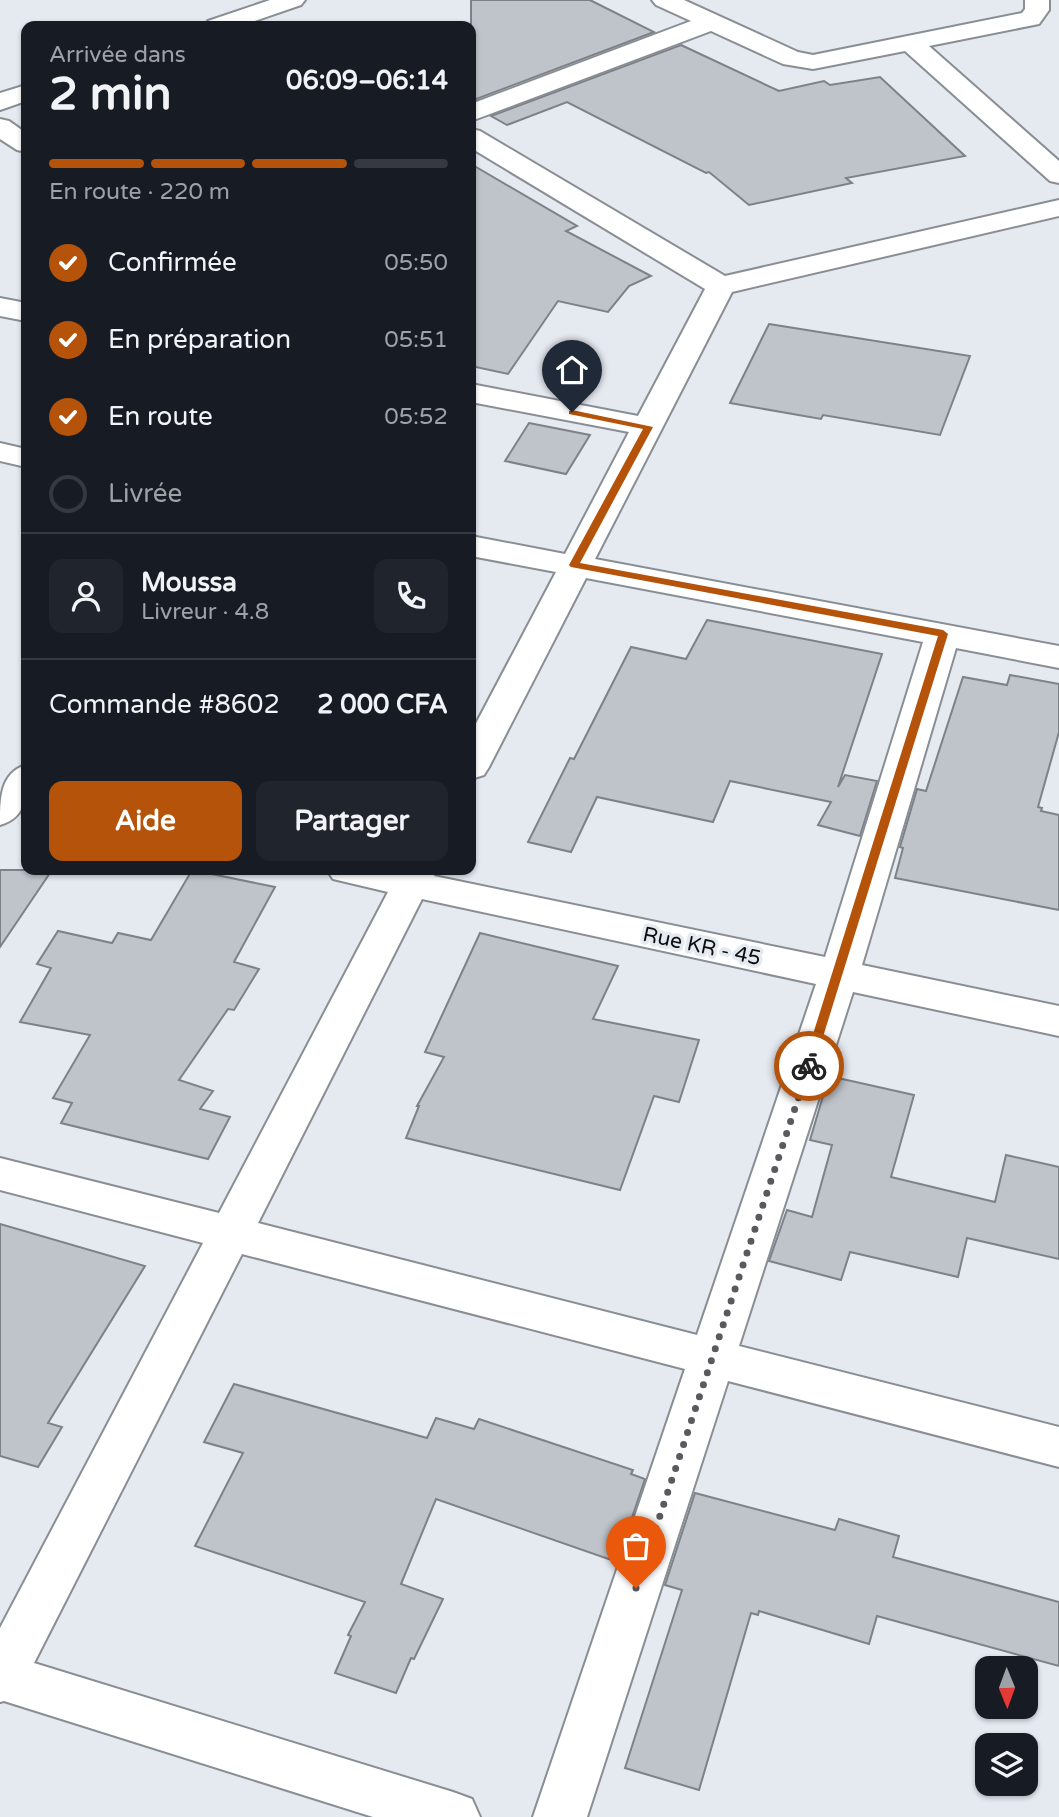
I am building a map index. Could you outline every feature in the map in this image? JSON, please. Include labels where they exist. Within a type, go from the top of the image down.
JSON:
[{"type":"street","points":[[234,0],[270,21]]},
{"type":"street","points":[[232,21],[293,0]]},
{"type":"street","points":[[664,0],[792,59],[813,62],[1030,19],[1037,9],[1037,0]]},
{"type":"street","points":[[476,111],[709,23]]},
{"type":"street","points":[[909,42],[1059,175]]},
{"type":"street","points":[[0,102],[21,95]]},
{"type":"street","points":[[0,127],[21,141]]},
{"type":"street","points":[[476,140],[721,286],[1059,208]]},
{"type":"street","points":[[476,757],[721,286]]},
{"type":"street","points":[[0,307],[21,311]]},
{"type":"street","points":[[476,394],[649,427]]},
{"type":"street","points":[[0,452],[21,457]]},
{"type":"street","points":[[476,546],[1059,657]]},
{"type":"street","points":[[560,1817],[839,975],[943,634]]},
{"type":"street","name":"Rue KR - 45","points":[[395,875],[415,877],[839,975],[1059,1021]]},
{"type":"street","points":[[415,877],[0,1677],[453,1817]]},
{"type":"street","points":[[0,1174],[1059,1447]]},
{"type":"building","points":[[471,0],[590,0],[654,32],[476,99],[476,21],[471,21]]},
{"type":"building","points":[[681,45],[779,91],[824,81],[830,85],[880,77],[965,156],[846,178],[852,183],[749,205],[709,172],[706,173],[567,102],[507,125],[491,116]]},
{"type":"building","points":[[476,167],[577,226],[566,231],[651,276],[629,286],[608,312],[558,301],[508,374],[476,367]]},
{"type":"building","points":[[769,324],[970,356],[940,435],[823,415],[821,419],[730,403]]},
{"type":"building","points":[[529,423],[590,435],[566,474],[505,461]]},
{"type":"building","points":[[707,620],[882,654],[838,787],[845,775],[877,781],[860,836],[818,825],[831,802],[730,781],[713,822],[597,797],[571,852],[528,842],[631,647],[686,659]]},
{"type":"building","points":[[1010,675],[1059,684],[1059,732],[1038,807],[1042,808],[1041,811],[1059,815],[1059,910],[895,878],[903,848],[900,847],[917,789],[926,791],[963,677],[1007,685]]},
{"type":"building","points":[[0,870],[21,870],[21,875],[49,875],[0,947]]},
{"type":"building","points":[[189,875],[216,875],[275,887],[234,962],[259,969],[234,1010],[228,1009],[179,1080],[213,1091],[200,1109],[230,1117],[208,1159],[61,1123],[72,1103],[53,1098],[90,1035],[20,1022],[51,968],[37,964],[58,931],[112,943],[118,933],[151,940]]},
{"type":"building","points":[[480,933],[618,966],[593,1019],[699,1040],[679,1102],[654,1096],[620,1190],[406,1138],[417,1106],[444,1057],[425,1052]]},
{"type":"building","points":[[829,1076],[914,1095],[891,1177],[995,1202],[1006,1155],[1059,1167],[1059,1259],[967,1238],[958,1277],[850,1252],[841,1280],[769,1261],[787,1210],[812,1217],[832,1145],[810,1140]]},
{"type":"building","points":[[0,1224],[145,1266],[48,1423],[62,1427],[38,1467],[0,1456]]},
{"type":"building","points":[[234,1384],[427,1438],[436,1418],[474,1429],[479,1419],[633,1470],[631,1474],[645,1479],[617,1562],[436,1499],[401,1584],[443,1599],[414,1659],[411,1658],[396,1693],[335,1673],[351,1636],[348,1635],[365,1602],[195,1546],[243,1453],[204,1442]]},
{"type":"building","points":[[695,1493],[835,1530],[839,1519],[899,1536],[893,1557],[1059,1602],[1059,1666],[1038,1660],[1038,1656],[1023,1656],[877,1616],[869,1644],[759,1611],[758,1615],[751,1613],[699,1790],[625,1768],[682,1590],[665,1585]]},
{"type":"way so far","points":[[636,1588],[809,1066]]},
{"type":"route","points":[[572,412],[649,427],[574,565],[943,634],[809,1066]]}]
